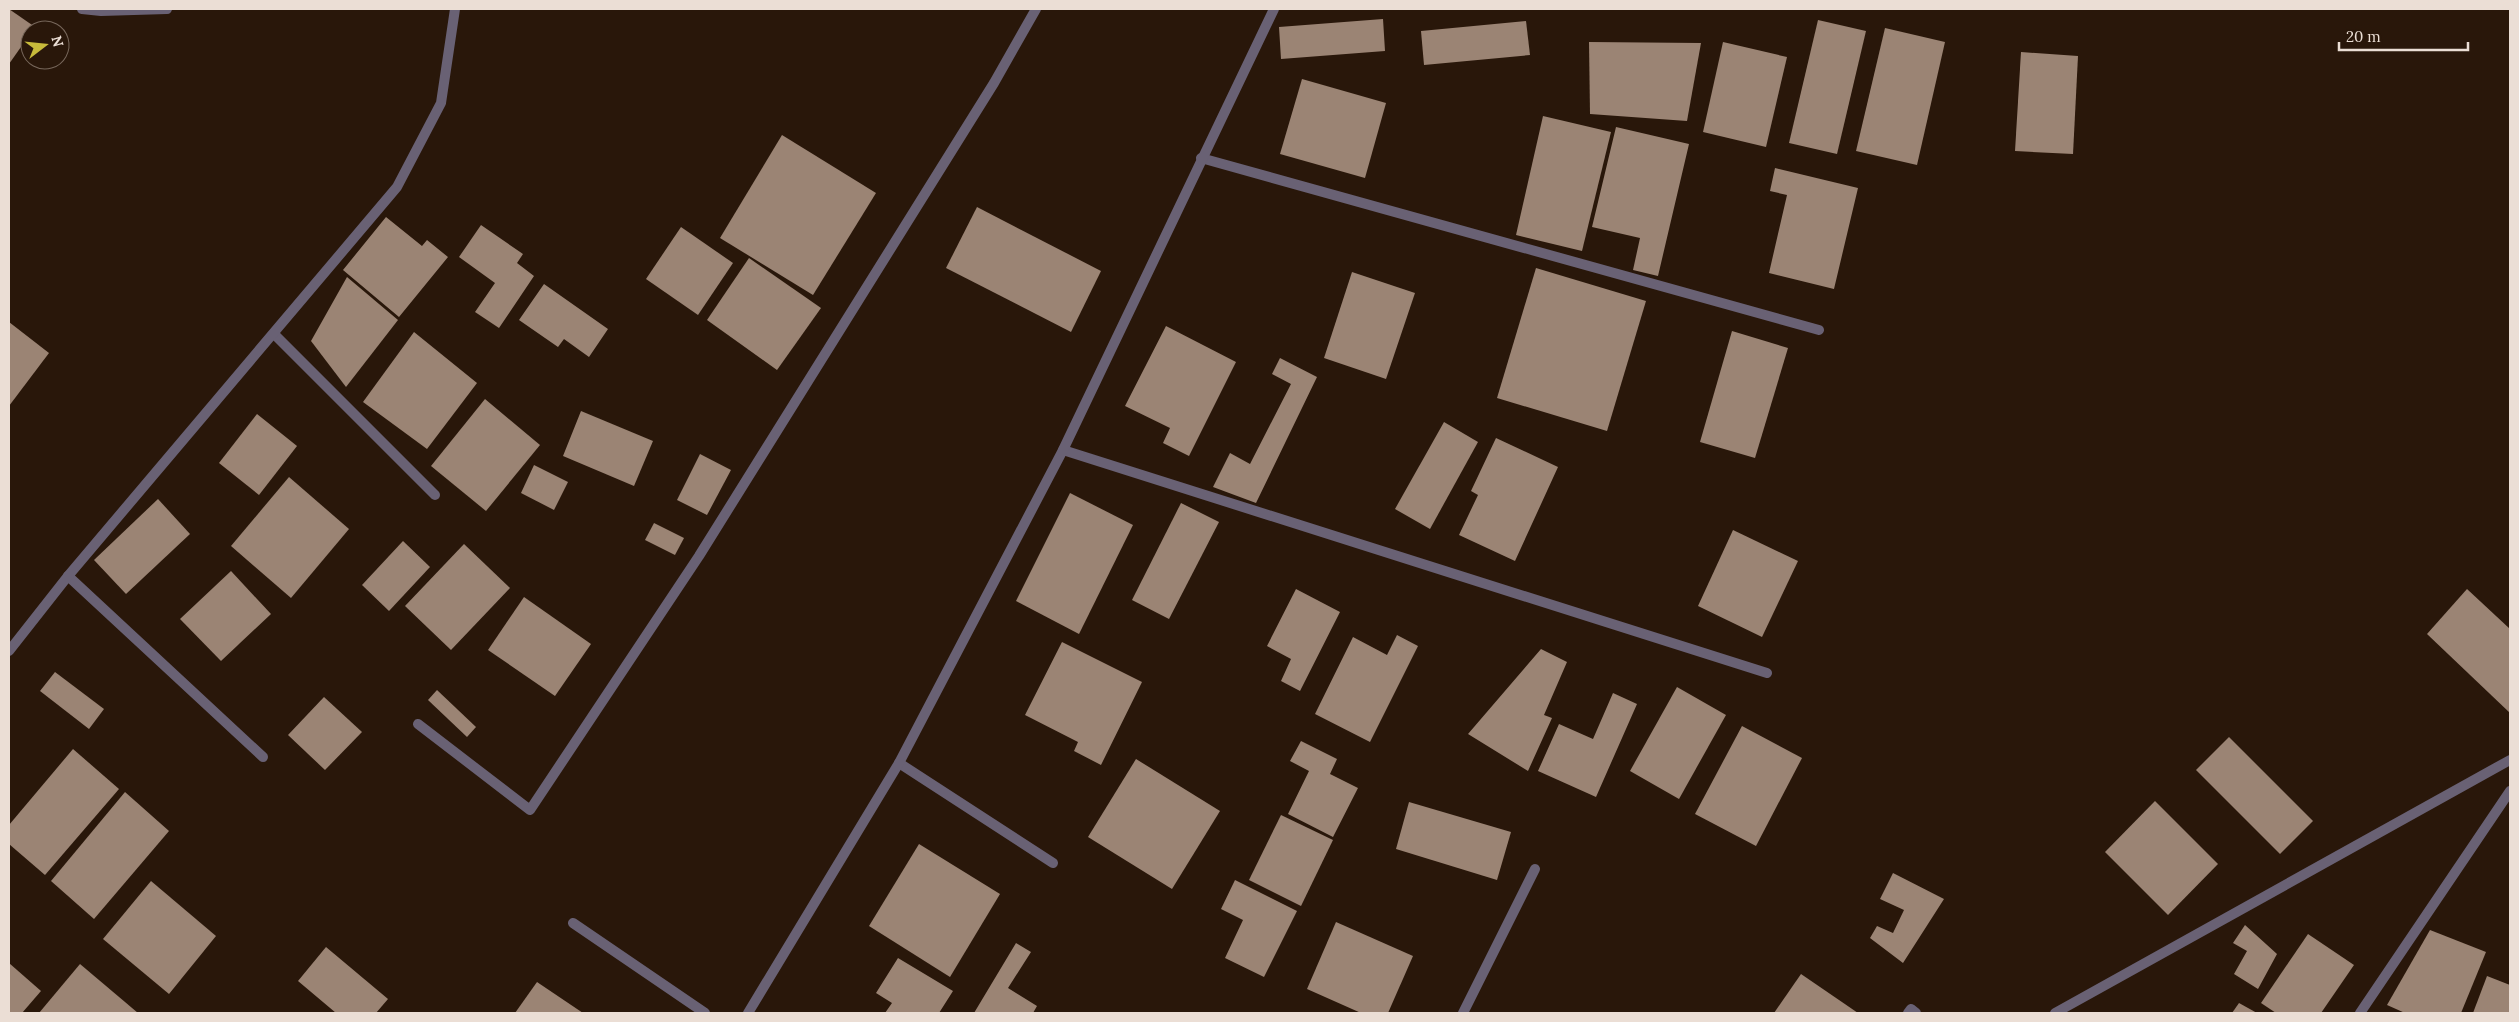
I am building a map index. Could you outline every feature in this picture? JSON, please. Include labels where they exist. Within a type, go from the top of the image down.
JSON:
[{"type":"street","points":[[82,9],[101,11],[167,9]]},
{"type":"street","points":[[9,651],[68,576],[397,187],[441,103],[455,9]]},
{"type":"street","points":[[418,724],[530,810],[699,556],[994,83],[1036,9]]},
{"type":"street","points":[[748,1013],[899,763],[1063,450],[1201,158],[1274,9]]},
{"type":"street","points":[[1201,158],[1819,330]]},
{"type":"street","points":[[274,334],[435,495]]},
{"type":"street","points":[[1063,450],[1766,674]]},
{"type":"street","points":[[68,576],[262,757]]},
{"type":"street","points":[[2055,1013],[2510,760]]},
{"type":"street","points":[[899,763],[1053,863]]},
{"type":"street","points":[[2360,1013],[2510,791]]},
{"type":"street","points":[[1462,1013],[1535,869]]},
{"type":"street","points":[[573,923],[705,1013]]},
{"type":"street","points":[[1908,1013],[1911,1009],[1916,1013]]},
{"type":"building","points":[[9,9],[25,20],[20,20],[20,48],[9,64]]},
{"type":"building","points":[[1383,19],[1385,51],[1281,59],[1279,27]]},
{"type":"building","points":[[1818,20],[1866,31],[1837,154],[1789,143]]},
{"type":"building","points":[[1526,21],[1530,55],[1424,65],[1421,31]]},
{"type":"building","points":[[1885,28],[1945,42],[1917,165],[1856,151]]},
{"type":"building","points":[[1589,42],[1701,43],[1687,121],[1590,114]]},
{"type":"building","points":[[1723,42],[1787,57],[1766,147],[1703,132]]},
{"type":"building","points":[[2021,52],[2078,56],[2073,154],[2015,151]]},
{"type":"building","points":[[1302,79],[1386,103],[1365,178],[1280,154]]},
{"type":"building","points":[[1543,116],[1611,132],[1582,251],[1516,235]]},
{"type":"building","points":[[1616,127],[1689,144],[1658,276],[1633,270],[1640,238],[1592,227]]},
{"type":"building","points":[[782,135],[876,193],[813,295],[720,238]]},
{"type":"building","points":[[1775,168],[1858,188],[1834,289],[1769,273],[1787,195],[1770,191]]},
{"type":"building","points":[[977,207],[1101,271],[1071,332],[946,268]]},
{"type":"building","points":[[386,217],[422,246],[427,240],[448,257],[399,317],[343,270]]},
{"type":"building","points":[[481,225],[523,254],[517,263],[534,276],[499,328],[475,312],[495,283],[459,257]]},
{"type":"building","points":[[681,227],[733,263],[698,315],[646,279]]},
{"type":"building","points":[[749,258],[821,308],[777,370],[707,320]]},
{"type":"building","points":[[1536,268],[1646,301],[1607,431],[1497,398]]},
{"type":"building","points":[[1352,272],[1415,293],[1386,379],[1324,358]]},
{"type":"building","points":[[347,277],[398,320],[346,387],[311,341]]},
{"type":"building","points":[[544,284],[608,329],[589,357],[564,339],[558,347],[519,320]]},
{"type":"building","points":[[9,322],[49,353],[9,406]]},
{"type":"building","points":[[1166,326],[1236,362],[1189,456],[1163,443],[1170,428],[1125,406]]},
{"type":"building","points":[[1732,331],[1788,348],[1755,458],[1700,442]]},
{"type":"building","points":[[414,332],[477,383],[427,449],[363,402]]},
{"type":"building","points":[[1280,358],[1317,377],[1256,503],[1213,487],[1230,453],[1250,464],[1291,384],[1272,374]]},
{"type":"building","points":[[485,399],[540,445],[486,511],[431,466]]},
{"type":"building","points":[[581,411],[653,441],[634,486],[563,456]]},
{"type":"building","points":[[257,414],[297,446],[259,495],[219,463]]},
{"type":"building","points":[[1444,422],[1478,442],[1430,529],[1395,509]]},
{"type":"building","points":[[1496,438],[1558,467],[1515,561],[1459,535],[1478,495],[1471,491]]},
{"type":"building","points":[[700,454],[731,470],[707,515],[677,500]]},
{"type":"building","points":[[534,465],[568,482],[554,510],[521,493]]},
{"type":"building","points":[[289,477],[349,529],[291,598],[231,546]]},
{"type":"building","points":[[1070,493],[1133,525],[1079,634],[1016,601]]},
{"type":"building","points":[[158,499],[190,534],[126,594],[94,560]]},
{"type":"building","points":[[1181,503],[1219,522],[1169,619],[1132,600]]},
{"type":"building","points":[[654,523],[684,538],[675,555],[645,540]]},
{"type":"building","points":[[1733,530],[1798,561],[1762,637],[1698,606]]},
{"type":"building","points":[[403,541],[430,567],[389,611],[362,585]]},
{"type":"building","points":[[464,544],[510,588],[451,650],[405,606]]},
{"type":"building","points":[[231,571],[271,614],[221,661],[180,619]]},
{"type":"building","points":[[1296,589],[1340,612],[1300,691],[1281,681],[1291,659],[1267,646]]},
{"type":"building","points":[[2467,589],[2510,629],[2510,713],[2427,634]]},
{"type":"building","points":[[524,597],[591,644],[555,696],[488,650]]},
{"type":"building","points":[[1397,635],[1418,646],[1370,742],[1315,714],[1353,637],[1387,655]]},
{"type":"building","points":[[1062,642],[1142,682],[1101,765],[1074,751],[1078,742],[1025,715]]},
{"type":"building","points":[[1541,649],[1567,662],[1544,715],[1552,718],[1528,771],[1468,734]]},
{"type":"building","points":[[55,672],[104,709],[89,729],[40,691]]},
{"type":"building","points":[[1677,687],[1726,715],[1679,799],[1630,771]]},
{"type":"building","points":[[437,690],[476,727],[467,737],[428,700]]},
{"type":"building","points":[[1613,693],[1637,704],[1596,797],[1538,771],[1559,724],[1593,739]]},
{"type":"building","points":[[324,697],[362,732],[325,770],[288,735]]},
{"type":"building","points":[[1742,726],[1802,758],[1756,846],[1695,814]]},
{"type":"building","points":[[2229,737],[2313,821],[2280,854],[2196,770]]},
{"type":"building","points":[[1301,741],[1337,759],[1330,774],[1358,788],[1333,837],[1288,814],[1309,771],[1290,761]]},
{"type":"building","points":[[73,749],[119,789],[45,875],[9,844],[9,825]]},
{"type":"building","points":[[1136,759],[1220,811],[1172,889],[1088,837]]},
{"type":"building","points":[[125,792],[169,831],[94,919],[51,881]]},
{"type":"building","points":[[2155,801],[2218,864],[2168,915],[2105,852]]},
{"type":"building","points":[[1409,802],[1511,832],[1497,880],[1396,849]]},
{"type":"building","points":[[1281,815],[1333,840],[1301,906],[1249,880]]},
{"type":"building","points":[[919,844],[1000,894],[950,977],[869,926]]},
{"type":"building","points":[[1893,873],[1944,899],[1903,963],[1870,938],[1877,926],[1893,933],[1904,910],[1880,899]]},
{"type":"building","points":[[1235,880],[1297,911],[1264,977],[1225,958],[1243,920],[1221,909]]},
{"type":"building","points":[[151,881],[216,936],[169,994],[103,939]]},
{"type":"building","points":[[1336,922],[1413,956],[1388,1013],[1361,1013],[1307,989]]},
{"type":"building","points":[[2245,925],[2277,954],[2258,989],[2234,974],[2247,951],[2233,943]]},
{"type":"building","points":[[2430,930],[2486,952],[2461,1013],[2405,1013],[2387,1005]]},
{"type":"building","points":[[2308,934],[2354,965],[2321,1013],[2276,1013],[2261,1003]]},
{"type":"building","points":[[1016,943],[1031,952],[1008,988],[1037,1006],[1033,1013],[974,1013]]},
{"type":"building","points":[[326,947],[388,999],[376,1013],[336,1013],[298,981]]},
{"type":"building","points":[[898,958],[953,991],[939,1013],[885,1013],[892,1003],[876,993]]},
{"type":"building","points":[[9,963],[41,991],[22,1013],[9,1013]]},
{"type":"building","points":[[80,964],[138,1013],[39,1013]]},
{"type":"building","points":[[1801,974],[1858,1013],[1774,1013]]},
{"type":"building","points":[[2487,976],[2510,985],[2510,1013],[2473,1013]]},
{"type":"building","points":[[537,982],[583,1013],[515,1013]]},
{"type":"building","points":[[2239,1003],[2257,1013],[2232,1013]]}]
